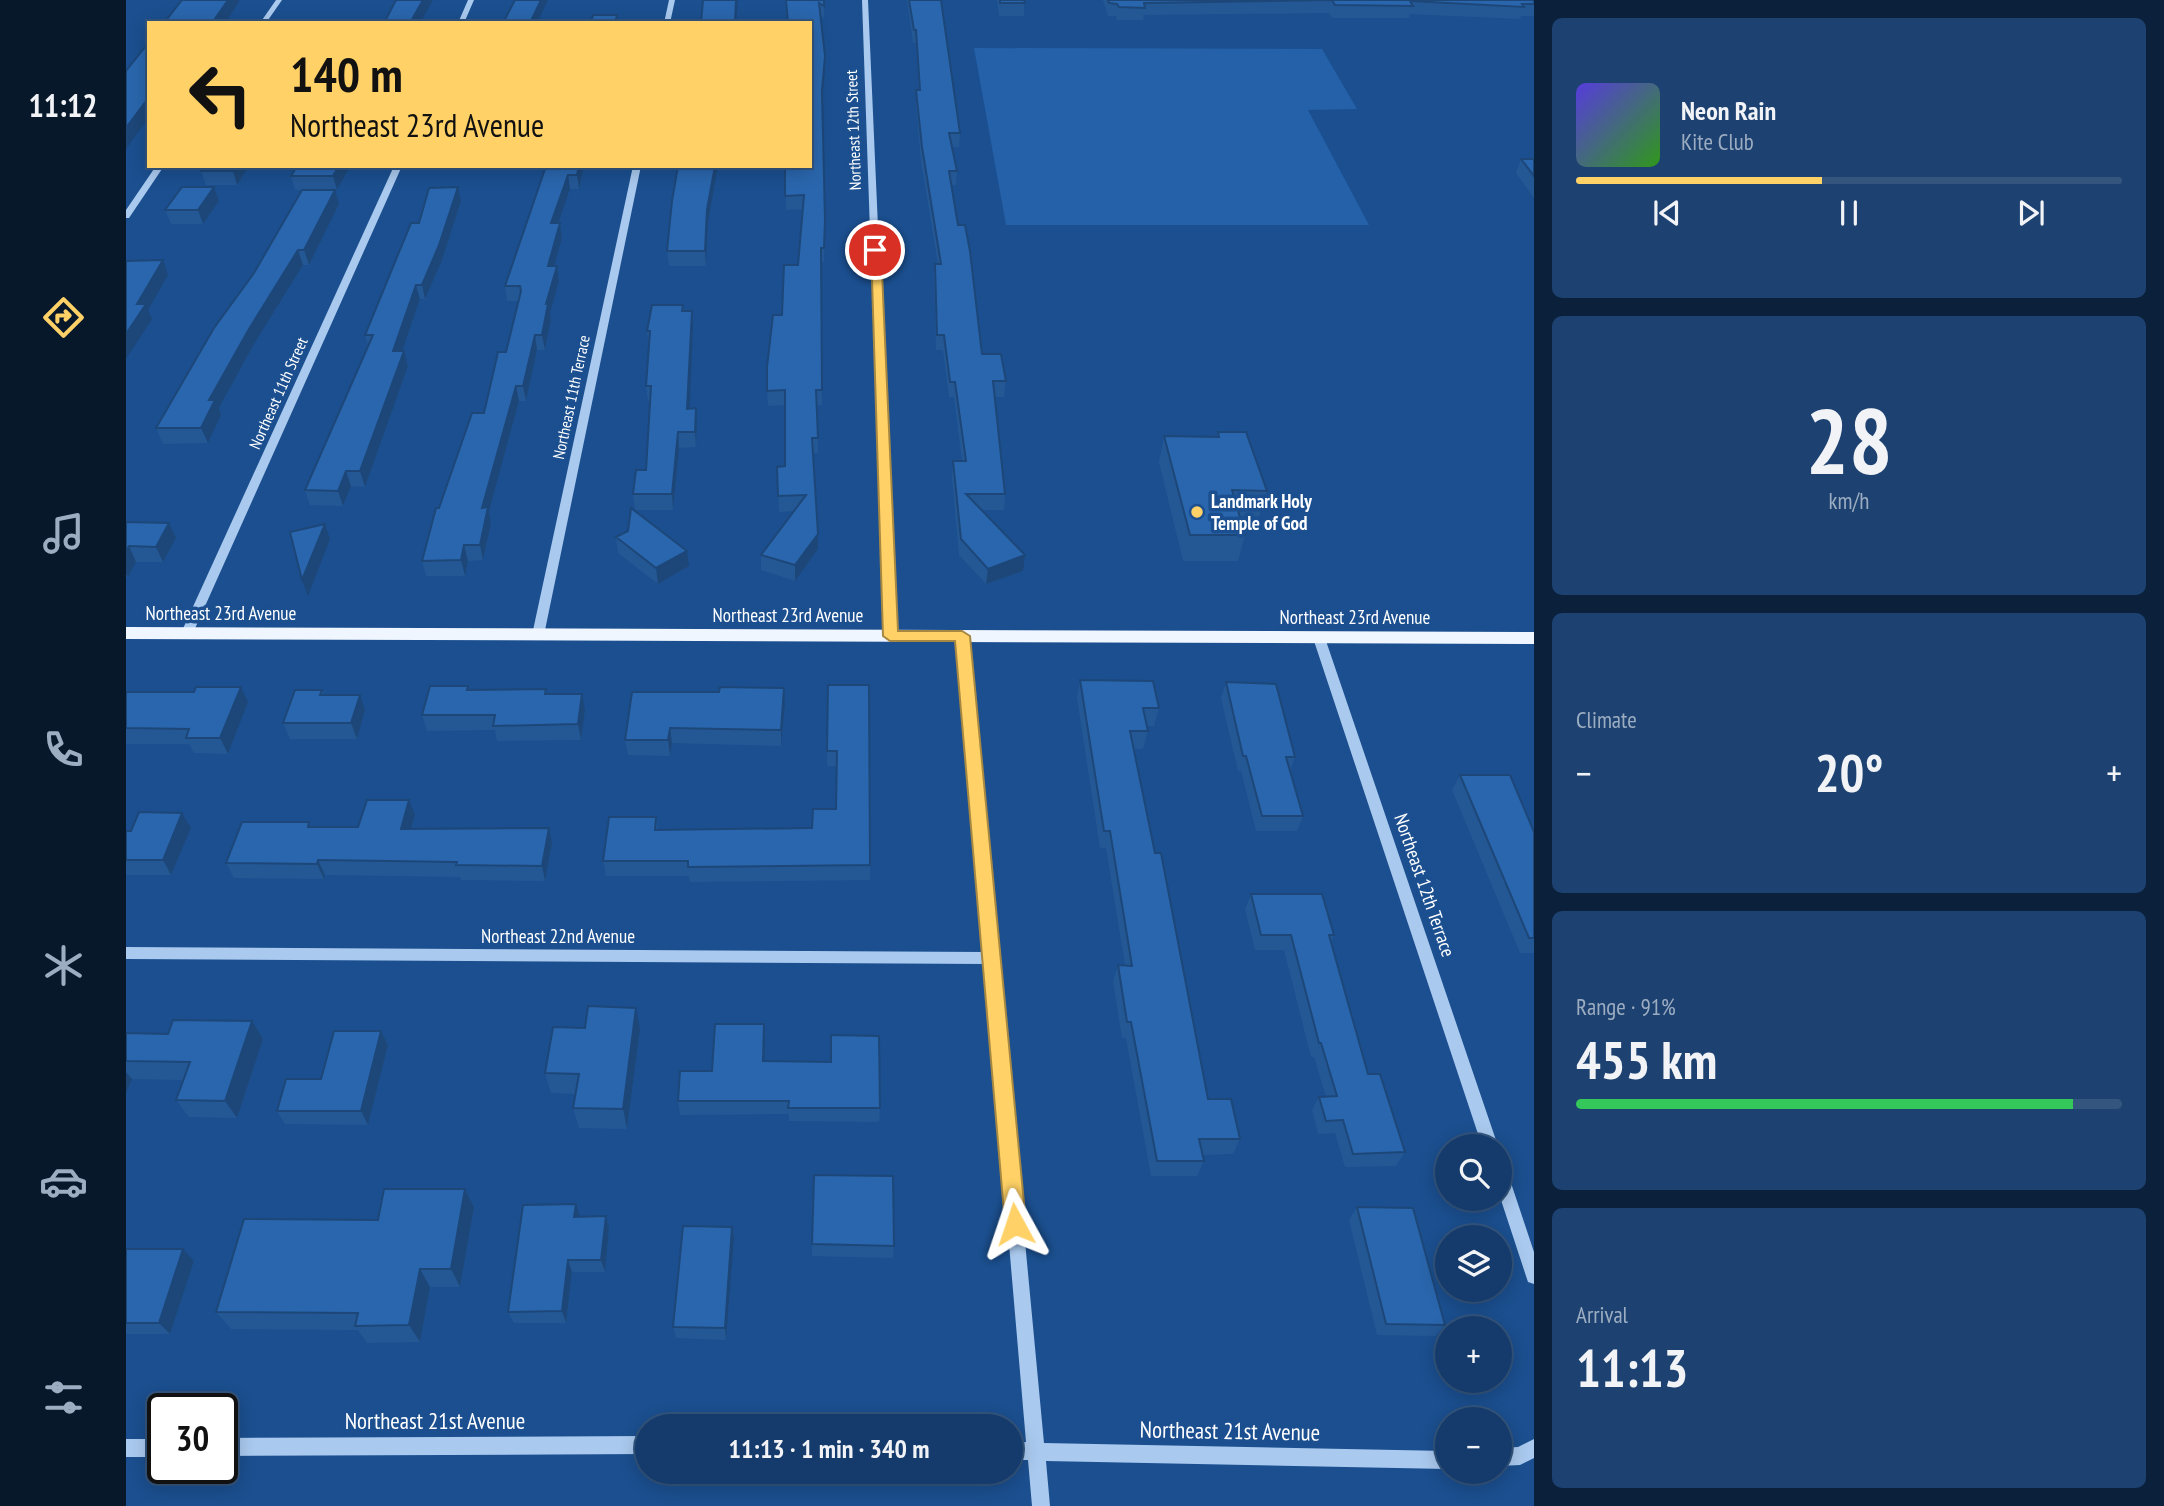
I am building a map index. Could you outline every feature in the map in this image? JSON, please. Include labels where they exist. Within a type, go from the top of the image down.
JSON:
[{"type":"main road","name":"Northeast 23rd Avenue","points":[[126,633],[1534,638]]},
{"type":"street","points":[[264,21],[279,0]]},
{"type":"street","points":[[462,21],[471,0]]},
{"type":"street","points":[[667,21],[672,0]]},
{"type":"street","name":"Northeast 12th Street","points":[[865,0],[890,636]]},
{"type":"street","points":[[126,216],[159,168]]},
{"type":"street","name":"Northeast 11th Street","points":[[187,634],[397,168]]},
{"type":"street","name":"Northeast 11th Terrace","points":[[538,635],[637,168]]},
{"type":"street","points":[[962,636],[1041,1506]]},
{"type":"street","name":"Northeast 12th Terrace","points":[[1319,638],[1486,1134]]},
{"type":"street","name":"Northeast 22nd Avenue","points":[[126,953],[990,958]]},
{"type":"street","points":[[1512,1210],[1534,1276]]},
{"type":"street","name":"Northeast 21st Avenue","points":[[238,1447],[635,1445]]},
{"type":"street","points":[[126,1448],[147,1448]]},
{"type":"street","points":[[1512,1456],[1520,1456],[1534,1448]]},
{"type":"street","name":"Northeast 21st Avenue","points":[[1023,1451],[1435,1460]]},
{"type":"shaded area","points":[[974,48],[1322,49],[1357,109],[1308,110],[1369,225],[1006,225]]},
{"type":"building","points":[[182,0],[228,0],[213,21],[166,21]]},
{"type":"building","points":[[396,0],[423,0],[411,21],[385,21]]},
{"type":"building","points":[[515,0],[541,0],[531,21],[504,21]]},
{"type":"building","points":[[703,0],[736,0],[735,21],[701,21]]},
{"type":"building","points":[[786,0],[824,0],[824,6],[819,3],[825,56],[822,91],[825,220],[824,248],[821,248],[822,390],[816,390],[818,438],[812,438],[818,534],[795,565],[761,555],[806,495],[778,496],[777,467],[785,466],[785,390],[767,391],[773,315],[782,315],[784,265],[798,265],[804,195],[785,196],[785,168],[812,168],[812,21],[788,21]]},
{"type":"building","points":[[909,0],[941,0],[960,133],[949,133],[957,171],[949,171],[958,225],[965,225],[970,251],[982,354],[1001,354],[1006,381],[993,381],[1005,494],[966,494],[1025,555],[988,569],[961,539],[953,461],[966,461],[955,382],[950,382],[944,335],[937,335],[935,264],[941,264],[922,147],[916,90],[920,90],[916,30]]},
{"type":"building","points":[[1000,0],[1024,0],[1025,3],[1000,3]]},
{"type":"building","points":[[1108,0],[1332,0],[1144,3],[1145,8],[1119,7]]},
{"type":"building","points":[[1332,0],[1534,0],[1534,4],[1522,4],[1524,7],[1410,1],[1413,6],[1335,5]]},
{"type":"building","points":[[593,15],[617,15],[616,21],[592,21]]},
{"type":"building","points":[[147,45],[147,100],[126,128],[126,71]]},
{"type":"building","points":[[1521,159],[1534,159],[1534,176]]},
{"type":"building","points":[[203,168],[235,168],[233,171],[201,171]]},
{"type":"building","points":[[296,168],[338,168],[333,176],[291,176]]},
{"type":"building","points":[[545,168],[579,168],[577,175],[568,175],[551,223],[560,223],[548,266],[557,266],[546,304],[542,335],[535,335],[523,386],[516,386],[482,508],[488,507],[480,545],[464,545],[461,560],[422,561],[436,508],[439,508],[472,413],[484,413],[498,352],[506,352],[521,291],[520,286],[505,286]]},
{"type":"building","points":[[678,168],[715,168],[707,209],[705,251],[667,251]]},
{"type":"building","points":[[182,187],[214,187],[198,210],[165,210]]},
{"type":"building","points":[[458,187],[439,245],[422,285],[416,285],[393,351],[404,351],[360,471],[346,471],[338,491],[305,490],[373,335],[365,335],[411,223],[419,223],[429,188]]},
{"type":"building","points":[[302,190],[335,190],[304,250],[298,250],[209,400],[215,400],[201,428],[156,428],[214,328],[254,273]]},
{"type":"building","points":[[163,260],[137,304],[146,304],[126,334],[126,261]]},
{"type":"building","points":[[652,305],[683,305],[682,311],[692,311],[687,409],[696,408],[695,432],[678,432],[672,494],[633,494],[636,470],[646,470],[651,386],[646,386],[650,331],[647,331]]},
{"type":"building","points":[[1218,432],[1246,432],[1267,491],[1232,490],[1245,535],[1190,535],[1164,436],[1219,437]]},
{"type":"building","points":[[631,508],[687,551],[656,568],[616,537],[628,531]]},
{"type":"building","points":[[126,522],[169,523],[156,547],[129,546],[126,551]]},
{"type":"building","points":[[325,524],[302,580],[290,532]]},
{"type":"building","points":[[1080,680],[1153,681],[1159,708],[1143,708],[1148,731],[1130,731],[1155,853],[1161,853],[1208,1099],[1231,1099],[1240,1139],[1199,1139],[1204,1161],[1157,1161],[1131,1022],[1127,1022],[1118,965],[1132,966],[1110,831],[1104,831]]},
{"type":"building","points":[[1226,682],[1276,684],[1295,757],[1286,757],[1303,816],[1262,816],[1246,756],[1243,756]]},
{"type":"building","points":[[828,685],[869,685],[870,865],[688,867],[688,861],[603,861],[609,817],[656,817],[655,830],[812,828],[813,809],[836,809],[837,751],[827,751]]},
{"type":"building","points":[[430,686],[468,686],[467,690],[546,689],[545,694],[582,694],[578,724],[493,726],[495,715],[422,715]]},
{"type":"building","points":[[196,687],[241,687],[220,738],[186,738],[189,729],[126,728],[126,692],[194,692]]},
{"type":"building","points":[[720,687],[784,688],[781,730],[670,728],[668,740],[625,740],[632,692],[719,692]]},
{"type":"building","points":[[295,690],[322,690],[320,695],[360,695],[351,723],[283,723]]},
{"type":"building","points":[[1460,775],[1510,775],[1534,832],[1534,938],[1529,938]]},
{"type":"building","points":[[367,800],[409,800],[401,829],[549,828],[542,866],[318,860],[317,864],[226,863],[242,822],[309,822],[308,827],[358,827]]},
{"type":"building","points":[[139,812],[182,813],[163,860],[126,860],[126,831],[131,831]]},
{"type":"building","points":[[1251,894],[1322,894],[1334,935],[1329,935],[1368,1074],[1380,1074],[1405,1152],[1353,1154],[1343,1120],[1326,1121],[1319,1097],[1337,1096],[1319,1043],[1291,935],[1261,935]]},
{"type":"building","points":[[588,1006],[636,1008],[623,1109],[573,1108],[579,1074],[545,1073],[553,1027],[585,1028]]},
{"type":"building","points":[[173,1020],[252,1021],[225,1101],[176,1100],[190,1062],[126,1061],[126,1033],[168,1034]]},
{"type":"building","points":[[715,1024],[764,1024],[763,1061],[831,1062],[831,1035],[879,1036],[880,1108],[788,1108],[789,1101],[678,1101],[680,1071],[712,1071]]},
{"type":"building","points":[[334,1031],[381,1031],[361,1111],[277,1111],[286,1079],[321,1079]]},
{"type":"building","points":[[814,1175],[893,1176],[894,1246],[812,1244]]},
{"type":"building","points":[[384,1189],[465,1189],[451,1269],[420,1269],[409,1325],[355,1326],[358,1313],[216,1312],[244,1219],[378,1220]]},
{"type":"building","points":[[576,1204],[574,1217],[606,1216],[601,1260],[568,1260],[562,1311],[508,1312],[523,1205]]},
{"type":"building","points":[[1357,1207],[1413,1208],[1435,1288],[1435,1302],[1439,1302],[1443,1316],[1435,1316],[1435,1325],[1386,1324]]},
{"type":"building","points":[[683,1226],[732,1227],[725,1328],[673,1327]]},
{"type":"building","points":[[126,1249],[183,1249],[159,1323],[126,1323]]},
{"type":"place","name":"Landmark Holy Temple of God","points":[[1197,512]]},
{"type":"route","points":[[875,250],[890,636],[962,636],[1015,1224]]}]
